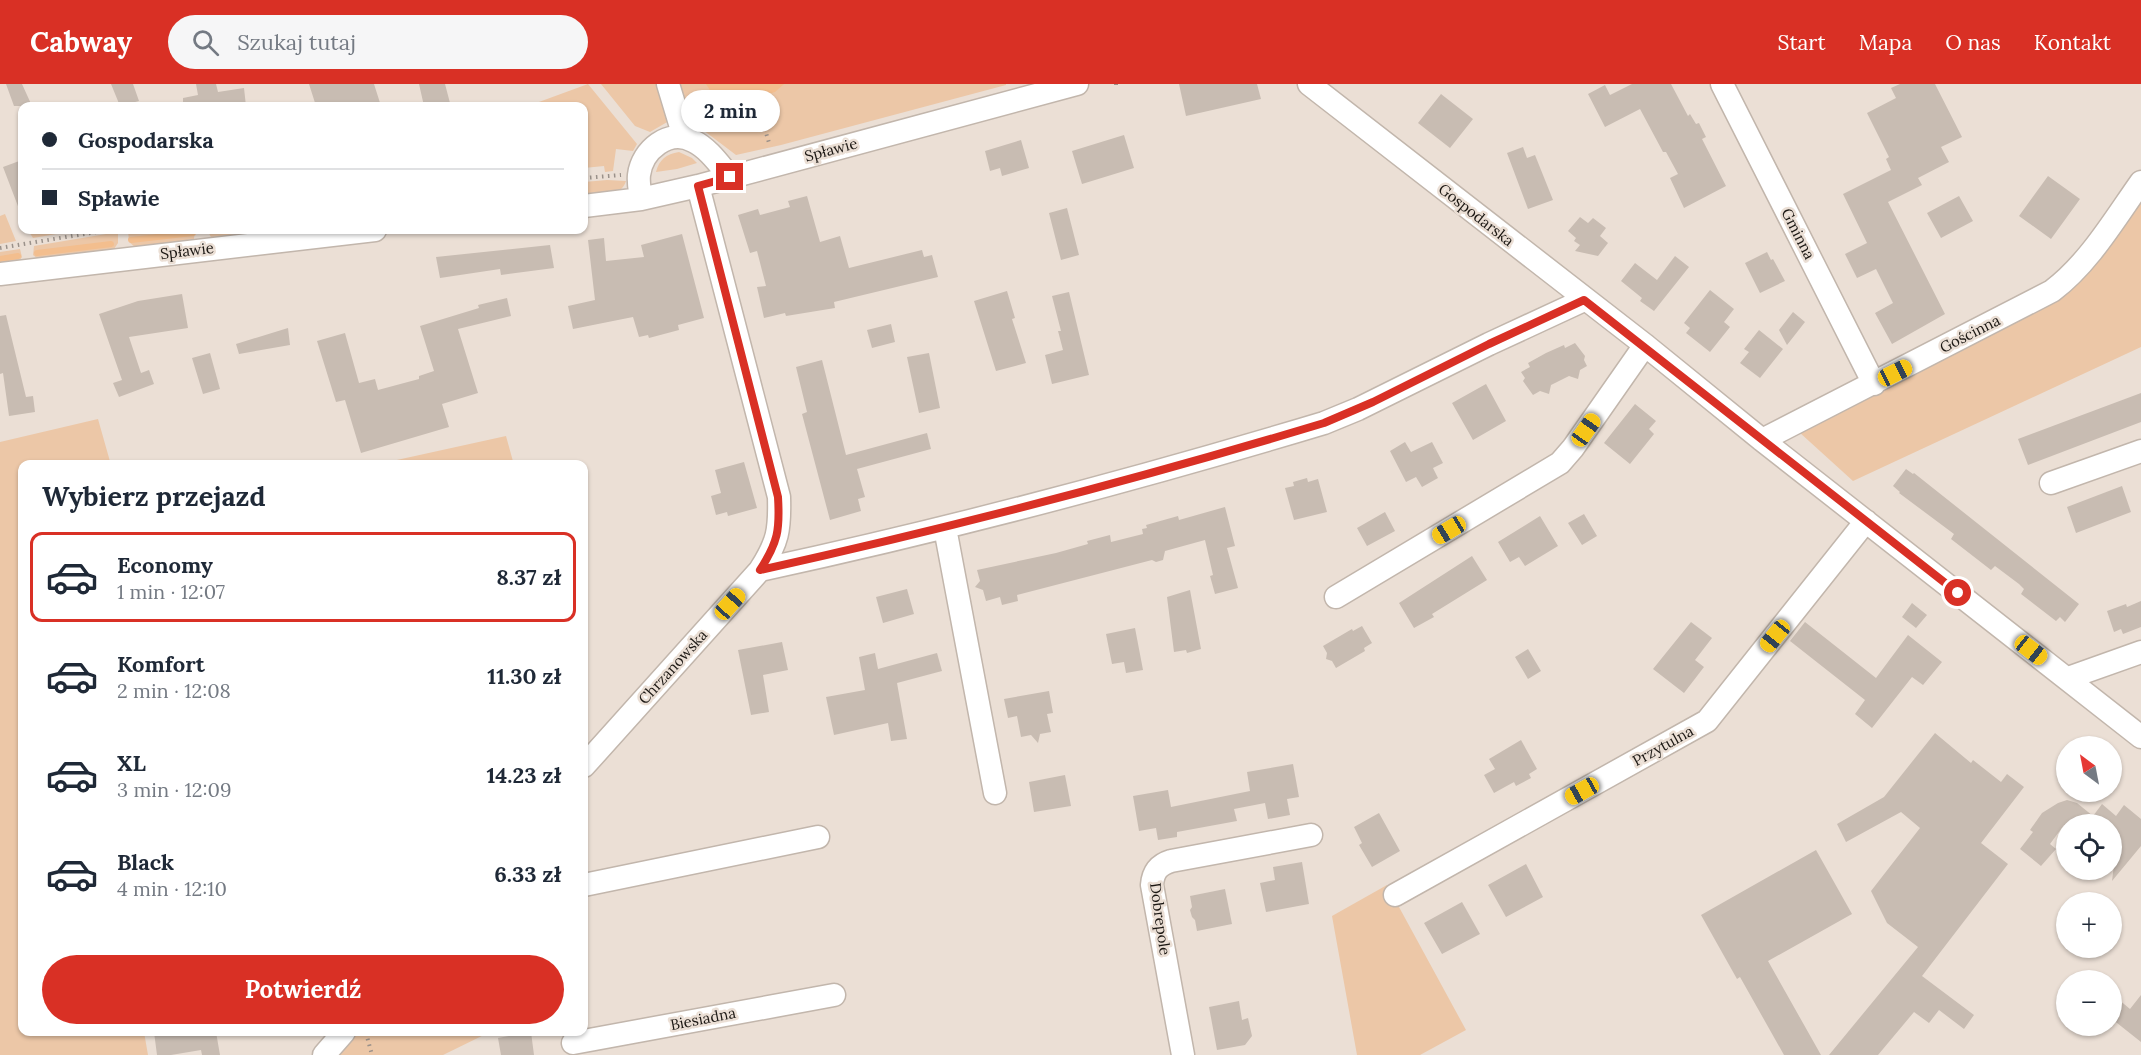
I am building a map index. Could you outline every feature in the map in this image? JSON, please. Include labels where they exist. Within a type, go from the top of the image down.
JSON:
[{"type":"street","points":[[668,84],[684,137]]},
{"type":"street","name":"Spławie","points":[[588,206],[641,199],[698,186],[1077,84]]},
{"type":"street","name":"Gospodarska","points":[[1309,84],[1584,300],[1645,345],[1762,440],[2141,736]]},
{"type":"street","name":"Gminna","points":[[1722,84],[1874,384]]},
{"type":"street","points":[[641,199],[639,174],[643,161],[649,151],[666,139],[684,137],[705,149],[730,177]]},
{"type":"street","name":"Gościnna","points":[[1762,440],[2052,291],[2068,279],[2141,182]]},
{"type":"street","name":"Chrzanowska","points":[[588,762],[760,570],[773,549],[779,525],[778,497],[698,186]]},
{"type":"street","name":"Spławie","points":[[0,274],[341,234]]},
{"type":"street","points":[[760,570],[945,528],[1324,423],[1584,300]]},
{"type":"street","points":[[1336,597],[1560,463],[1645,345]]},
{"type":"street","points":[[2051,483],[2141,450]]},
{"type":"street","name":"Przytulna","points":[[1395,895],[1707,721],[1866,521]]},
{"type":"street","points":[[945,528],[995,793]]},
{"type":"street","points":[[2068,678],[2141,652]]},
{"type":"street","name":"Dobrepole","points":[[1183,1055],[1152,885],[1156,870],[1171,861],[1311,835]]},
{"type":"street","points":[[588,884],[818,837]]},
{"type":"street","name":"Biesiadna","points":[[573,1043],[834,995]]},
{"type":"street","points":[[324,1055],[341,1036]]},
{"type":"path","points":[[763,123],[771,152]]},
{"type":"path","points":[[0,248],[84,234]]},
{"type":"path","points":[[366,1036],[372,1055]]},
{"type":"shaded area","points":[[588,84],[637,144],[633,151],[616,149],[613,171],[605,172],[604,166],[588,168],[588,102],[539,102]]},
{"type":"shaded area","points":[[601,84],[661,84],[669,121],[650,132],[635,126]]},
{"type":"shaded area","points":[[675,84],[1006,85],[736,155],[689,122]]},
{"type":"shaded area","points":[[706,84],[784,84],[775,92],[730,106],[719,101]]},
{"type":"shaded area","points":[[679,152],[697,163],[656,172],[664,158]]},
{"type":"shaded area","points":[[626,181],[619,191],[588,198],[588,182]]},
{"type":"shaded area","points":[[2141,195],[2141,347],[1853,481],[1799,432],[2065,294]]},
{"type":"shaded area","points":[[5,214],[16,241],[0,244],[0,216]]},
{"type":"shaded area","points":[[30,234],[56,234],[33,238]]},
{"type":"shaded area","points":[[118,234],[118,243],[114,249],[39,260],[33,255],[34,246]]},
{"type":"shaded area","points":[[128,234],[195,234],[194,239],[135,247],[129,242]]},
{"type":"shaded area","points":[[209,234],[240,234],[211,237]]},
{"type":"shaded area","points":[[20,249],[22,257],[20,260],[0,266],[0,252]]},
{"type":"shaded area","points":[[98,419],[110,460],[18,460],[18,1036],[145,1036],[148,1055],[0,1055],[0,442]]},
{"type":"shaded area","points":[[506,436],[513,460],[397,460]]},
{"type":"shaded area","points":[[1387,885],[1466,1030],[1420,1055],[1357,1055],[1332,916]]},
{"type":"shaded area","points":[[350,1036],[482,1036],[443,1055],[333,1055]]},
{"type":"building","points":[[6,84],[22,84],[30,102],[18,102],[18,106],[14,106]]},
{"type":"building","points":[[111,84],[133,84],[139,101],[118,102]]},
{"type":"building","points":[[196,84],[216,84],[218,92],[244,88],[246,102],[183,102],[183,98],[198,95]]},
{"type":"building","points":[[309,84],[374,84],[380,102],[315,102]]},
{"type":"building","points":[[419,84],[445,84],[450,102],[423,102]]},
{"type":"building","points":[[1179,84],[1257,84],[1261,99],[1186,116]]},
{"type":"building","points":[[1632,84],[1671,84],[1688,116],[1690,114],[1696,124],[1699,123],[1706,137],[1702,139],[1726,186],[1684,208],[1670,178],[1678,174],[1666,152],[1663,152],[1640,109],[1605,127],[1588,94],[1605,85],[1610,95]]},
{"type":"building","points":[[1900,84],[1935,84],[1962,137],[1941,147],[1949,162],[1918,178],[1922,185],[1888,202],[1945,314],[1892,344],[1875,313],[1893,303],[1876,269],[1857,278],[1845,254],[1867,243],[1843,194],[1891,170],[1886,159],[1889,157],[1867,113],[1896,98],[1891,88]]},
{"type":"building","points":[[1441,94],[1473,119],[1450,148],[1418,123]]},
{"type":"building","points":[[1124,135],[1134,168],[1082,184],[1072,151]]},
{"type":"building","points":[[1021,140],[1029,168],[1002,176],[1000,168],[990,171],[985,151]]},
{"type":"building","points":[[1523,147],[1527,158],[1535,155],[1553,200],[1528,209],[1507,153]]},
{"type":"building","points":[[18,161],[18,206],[3,167]]},
{"type":"building","points":[[2048,176],[2080,199],[2051,239],[2019,216]]},
{"type":"building","points":[[807,196],[820,242],[840,236],[849,268],[922,250],[924,257],[932,255],[938,277],[834,302],[835,308],[786,316],[785,313],[764,318],[757,287],[766,286],[757,251],[750,253],[738,215],[758,209],[760,215],[790,207],[788,201]]},
{"type":"building","points":[[1959,196],[1973,221],[1941,238],[1927,213]]},
{"type":"building","points":[[1067,208],[1079,255],[1061,260],[1049,213]]},
{"type":"building","points":[[1580,217],[1588,223],[1593,218],[1606,228],[1600,236],[1608,243],[1598,256],[1575,251],[1580,245],[1574,241],[1576,238],[1568,231]]},
{"type":"building","points":[[682,234],[704,318],[678,325],[679,330],[649,338],[648,335],[639,337],[633,317],[573,329],[568,306],[595,300],[588,240],[604,238],[606,261],[644,257],[641,245]]},
{"type":"building","points":[[550,245],[554,268],[501,275],[500,269],[440,278],[436,257]]},
{"type":"building","points":[[1767,252],[1785,281],[1760,293],[1745,263]]},
{"type":"building","points":[[1675,256],[1689,267],[1654,311],[1640,301],[1642,298],[1621,281],[1635,263],[1657,280]]},
{"type":"building","points":[[1710,290],[1734,309],[1724,322],[1730,327],[1710,352],[1686,333],[1690,328],[1684,323]]},
{"type":"building","points":[[1007,291],[1015,318],[1012,319],[1026,363],[996,371],[974,301]]},
{"type":"building","points":[[1069,292],[1089,375],[1052,384],[1045,355],[1063,350],[1058,331],[1061,331],[1052,296]]},
{"type":"building","points":[[182,294],[188,328],[129,337],[141,373],[149,370],[154,384],[119,397],[113,383],[122,380],[99,314],[138,301]]},
{"type":"building","points":[[507,298],[511,316],[458,329],[478,393],[442,404],[449,427],[361,453],[345,400],[336,402],[317,341],[345,333],[359,383],[375,379],[378,390],[419,379],[419,376],[434,371],[420,326],[479,308],[478,305]]},
{"type":"building","points":[[1793,312],[1805,322],[1787,345],[1779,330]]},
{"type":"building","points":[[6,315],[26,397],[33,396],[35,412],[9,416],[3,373],[0,374],[0,316]]},
{"type":"building","points":[[891,324],[895,342],[872,348],[867,330]]},
{"type":"building","points":[[288,328],[290,345],[239,354],[236,344]]},
{"type":"building","points":[[1759,330],[1783,349],[1760,378],[1740,363],[1749,352],[1744,349]]},
{"type":"building","points":[[1575,343],[1585,356],[1587,366],[1580,370],[1578,379],[1569,376],[1551,385],[1549,394],[1540,391],[1533,395],[1523,381],[1525,378],[1521,372],[1530,367],[1528,363],[1564,345],[1565,348]]},
{"type":"building","points":[[210,353],[220,389],[203,394],[192,358]]},
{"type":"building","points":[[929,353],[940,408],[919,413],[907,357]]},
{"type":"building","points":[[822,360],[846,455],[927,433],[931,449],[857,469],[865,497],[858,499],[861,511],[830,520],[802,414],[807,412],[796,367]]},
{"type":"building","points":[[1486,384],[1506,421],[1473,440],[1452,403]]},
{"type":"building","points":[[2141,393],[2141,422],[2028,465],[2018,439]]},
{"type":"building","points":[[1635,404],[1656,421],[1649,429],[1654,434],[1630,464],[1604,443]]},
{"type":"building","points":[[1405,442],[1411,452],[1432,442],[1443,463],[1433,468],[1438,478],[1422,487],[1416,477],[1406,482],[1390,451]]},
{"type":"building","points":[[744,462],[757,508],[728,516],[727,512],[716,515],[711,496],[721,493],[715,470]]},
{"type":"building","points":[[1906,469],[2079,604],[2065,622],[2060,617],[2056,621],[2021,594],[2024,589],[2019,584],[1995,566],[1991,570],[1951,539],[1954,534],[1899,493],[1893,486]]},
{"type":"building","points":[[1307,478],[1308,482],[1318,479],[1327,512],[1294,520],[1285,488],[1294,486],[1293,482]]},
{"type":"building","points":[[2122,486],[2131,512],[2076,533],[2067,507]]},
{"type":"building","points":[[1225,507],[1235,546],[1227,548],[1238,588],[1215,594],[1205,540],[1165,551],[1163,560],[1156,562],[1152,560],[1017,595],[1018,601],[1002,605],[1000,597],[986,601],[983,590],[975,587],[980,581],[977,570],[1056,553],[1110,535],[1111,542],[1143,534],[1142,529],[1147,528],[1146,525],[1178,516],[1179,520]]},
{"type":"building","points":[[1385,512],[1395,531],[1367,546],[1357,528]]},
{"type":"building","points":[[1584,514],[1597,536],[1582,545],[1568,523]]},
{"type":"building","points":[[1540,516],[1558,546],[1525,566],[1519,557],[1510,562],[1498,542]]},
{"type":"building","points":[[1472,556],[1487,580],[1432,614],[1434,617],[1414,628],[1399,603]]},
{"type":"building","points":[[907,589],[914,614],[883,623],[876,597]]},
{"type":"building","points":[[1190,590],[1201,649],[1187,653],[1186,650],[1174,652],[1167,597]]},
{"type":"building","points":[[2141,601],[2141,627],[2123,634],[2121,629],[2114,632],[2107,611],[2126,604],[2127,607]]},
{"type":"building","points":[[1912,603],[1927,615],[1916,628],[1902,617]]},
{"type":"building","points":[[1691,622],[1712,638],[1695,660],[1704,667],[1684,693],[1653,669]]},
{"type":"building","points":[[1805,622],[1876,678],[1908,635],[1942,662],[1923,685],[1912,677],[1872,728],[1855,714],[1865,700],[1790,641]]},
{"type":"building","points":[[1362,626],[1372,643],[1364,648],[1365,651],[1336,668],[1332,661],[1326,659],[1327,653],[1323,646],[1352,629],[1353,631]]},
{"type":"building","points":[[1135,628],[1143,670],[1126,673],[1124,662],[1112,664],[1106,634]]},
{"type":"building","points":[[782,642],[788,670],[763,675],[769,712],[751,715],[738,650]]},
{"type":"building","points":[[1528,649],[1541,671],[1528,679],[1515,657]]},
{"type":"building","points":[[875,653],[878,669],[937,653],[942,671],[897,683],[907,739],[891,741],[888,723],[834,735],[826,697],[865,690],[859,657]]},
{"type":"building","points":[[1049,691],[1053,713],[1047,714],[1051,732],[1040,734],[1038,743],[1031,735],[1021,737],[1017,716],[1008,718],[1004,699]]},
{"type":"building","points":[[1935,733],[1971,763],[1973,760],[2001,782],[2007,774],[2024,787],[1981,843],[2008,864],[1922,976],[1974,1015],[1964,1029],[1939,1010],[1929,1023],[1914,1012],[1878,1055],[1829,1055],[1918,947],[1887,923],[1871,891],[1920,828],[1901,812],[1846,842],[1837,824],[1884,797]]},
{"type":"building","points":[[1521,740],[1537,769],[1529,774],[1531,778],[1516,786],[1514,782],[1494,793],[1484,775],[1495,769],[1489,759]]},
{"type":"building","points":[[1293,764],[1299,797],[1287,799],[1290,815],[1268,819],[1265,803],[1234,809],[1237,821],[1177,832],[1177,837],[1158,840],[1156,828],[1139,831],[1133,796],[1168,790],[1171,807],[1250,791],[1247,772]]},
{"type":"building","points":[[1065,775],[1071,806],[1034,812],[1029,782]]},
{"type":"building","points":[[2058,803],[2077,803],[2091,814],[2056,814],[2056,836],[2050,844],[2056,849],[2041,866],[2020,849],[2033,832],[2030,830],[2042,813]]},
{"type":"building","points":[[2102,804],[2114,814],[2094,814]]},
{"type":"building","points":[[2124,805],[2141,819],[2141,846],[2122,869],[2122,814],[2117,814]]},
{"type":"building","points":[[1379,813],[1400,851],[1372,867],[1359,845],[1362,843],[1354,827]]},
{"type":"building","points":[[1816,850],[1852,914],[1768,961],[1821,1055],[1784,1055],[1740,977],[1737,979],[1701,915]]},
{"type":"building","points":[[1302,862],[1309,904],[1266,912],[1260,883],[1275,880],[1273,867]]},
{"type":"building","points":[[1526,864],[1543,897],[1506,917],[1488,885]]},
{"type":"building","points":[[1225,889],[1232,924],[1197,931],[1190,910],[1192,907],[1190,896]]},
{"type":"building","points":[[1462,902],[1480,934],[1442,954],[1424,923]]},
{"type":"building","points":[[2141,995],[2141,1042],[2122,1027],[2122,1002],[2130,1009]]},
{"type":"building","points":[[1239,1001],[1242,1020],[1248,1018],[1252,1036],[1245,1045],[1217,1050],[1209,1007]]},
{"type":"building","points":[[155,1036],[217,1036],[220,1055],[202,1055],[201,1050],[157,1055]]},
{"type":"building","points":[[532,1036],[534,1055],[501,1055],[498,1038]]},
{"type":"waterway","points":[[131,240],[184,234]]},
{"type":"waterway","points":[[37,253],[111,244]]},
{"type":"waterway","points":[[0,259],[18,256]]},
{"type":"route","points":[[730,177],[698,186],[778,497],[779,525],[773,549],[760,570],[871,546],[979,519],[1324,423],[1373,402],[1584,300],[1645,345],[1762,440],[1958,593]]}]
